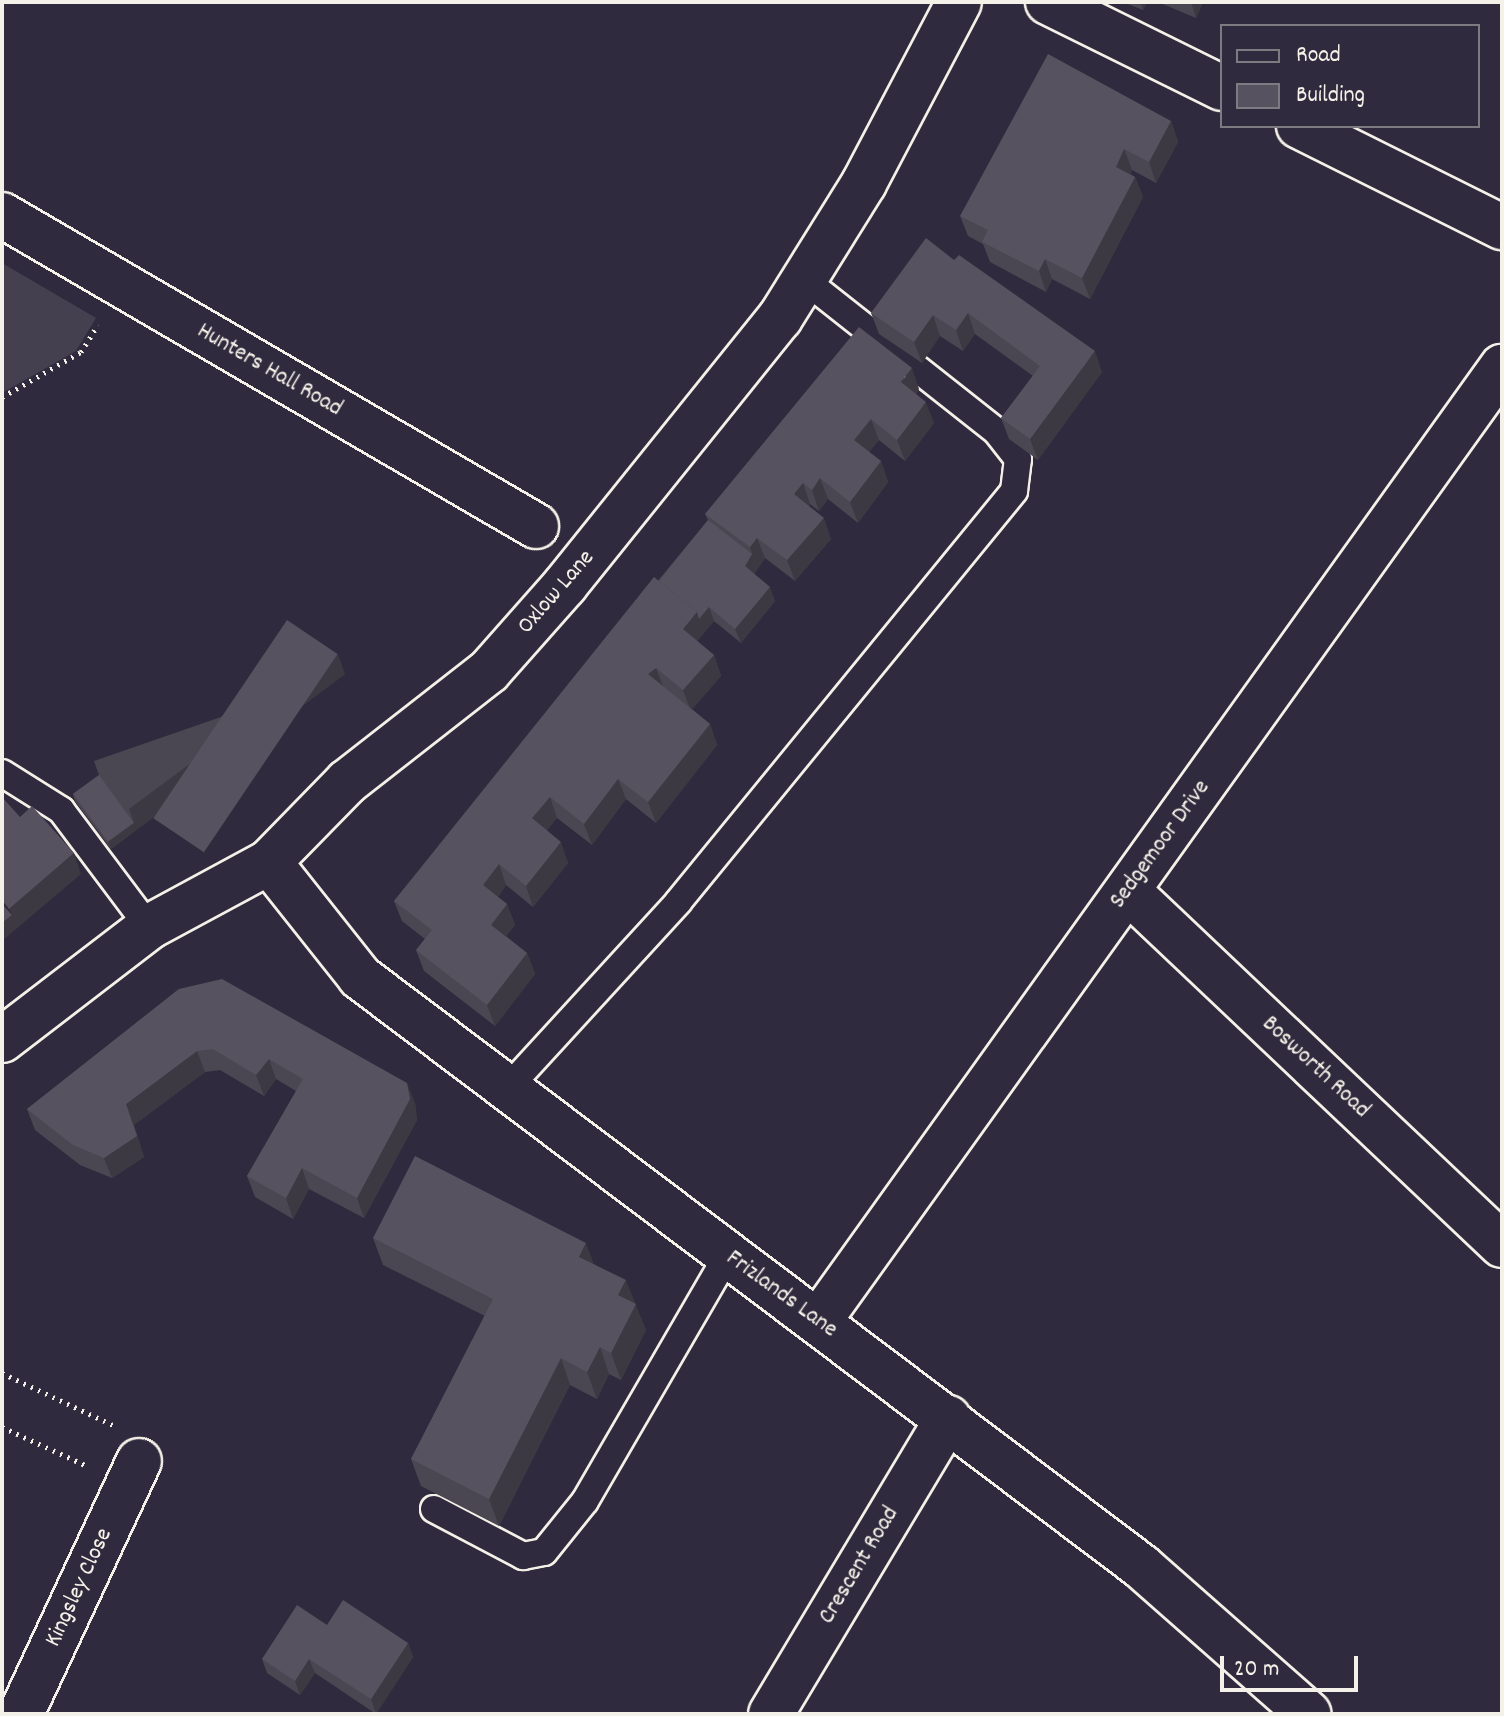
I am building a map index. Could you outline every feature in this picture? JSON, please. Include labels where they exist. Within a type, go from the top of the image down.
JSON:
[{"type":"street","name":"Oxlow Lane","points":[[2,1040],[149,927],[269,862],[347,782],[489,671],[584,562],[806,281],[959,2]]},
{"type":"street","points":[[1048,2],[1220,87]]},
{"type":"street","points":[[1303,128],[1502,227]]},
{"type":"street","name":"Hunters Hall Road","points":[[2,215],[536,526]]},
{"type":"street","name":"Sedgemoor Drive","points":[[818,1322],[1502,367]]},
{"type":"street","name":"Frizlands Lane","points":[[269,862],[360,977],[1142,1567],[1309,1714]]},
{"type":"street","name":"Bosworth Road","points":[[1128,891],[1502,1245]]},
{"type":"street","name":"Crescent Road","points":[[771,1714],[948,1418]]},
{"type":"street","name":"Kingsley Close","points":[[21,1714],[134,1473]]},
{"type":"lane","points":[[506,1090],[678,902],[1014,491],[1018,459],[996,431],[806,281]]},
{"type":"lane","points":[[2,773],[61,810],[149,927]]},
{"type":"lane","points":[[434,1509],[523,1556],[544,1552],[585,1501],[727,1256]]},
{"type":"path","points":[[2,397],[81,352],[123,286]]},
{"type":"path","points":[[2,1373],[149,1442],[134,1473],[2,1427]]},
{"type":"shaded area","points":[[2,263],[96,318],[76,351],[2,393]]},
{"type":"building","points":[[1048,54],[1171,121],[1149,162],[1124,149],[1116,167],[1135,177],[1082,278],[1045,259],[1039,271],[982,242],[988,230],[960,216]]},
{"type":"building","points":[[926,238],[954,260],[959,255],[1095,351],[1030,439],[1001,418],[1040,366],[968,313],[956,330],[933,315],[914,342],[871,313]]},
{"type":"building","points":[[859,327],[912,368],[901,382],[926,402],[897,440],[871,419],[854,440],[881,461],[850,502],[820,478],[812,490],[803,483],[794,494],[824,518],[787,560],[757,538],[750,547],[705,514]]},
{"type":"building","points":[[708,520],[752,554],[745,566],[770,587],[735,629],[709,607],[699,619],[697,612],[659,581]]},
{"type":"building","points":[[654,577],[697,612],[683,629],[714,655],[683,690],[656,668],[648,674],[710,724],[648,802],[618,779],[584,824],[550,797],[532,818],[561,842],[526,886],[499,864],[483,885],[507,904],[491,925],[527,953],[487,1005],[416,950],[432,930],[394,901]]},
{"type":"building","points":[[287,620],[338,654],[204,852],[153,818]]},
{"type":"building","points":[[99,775],[134,823],[108,842],[73,794]]},
{"type":"building","points":[[2,797],[20,817],[32,806],[74,853],[9,909],[2,900]]},
{"type":"building","points":[[2,904],[12,915],[2,923]]},
{"type":"building","points":[[222,979],[407,1083],[410,1099],[357,1198],[302,1168],[286,1198],[247,1176],[303,1079],[269,1059],[256,1075],[213,1049],[197,1051],[126,1104],[137,1136],[104,1158],[73,1145],[27,1109],[179,989]]},
{"type":"building","points":[[415,1156],[586,1243],[579,1257],[626,1280],[618,1295],[636,1304],[611,1353],[600,1347],[587,1372],[561,1358],[489,1499],[411,1459],[493,1299],[373,1238]]},
{"type":"building","points":[[343,1600],[408,1643],[371,1699],[309,1659],[295,1681],[262,1659],[297,1605],[327,1625]]}]
